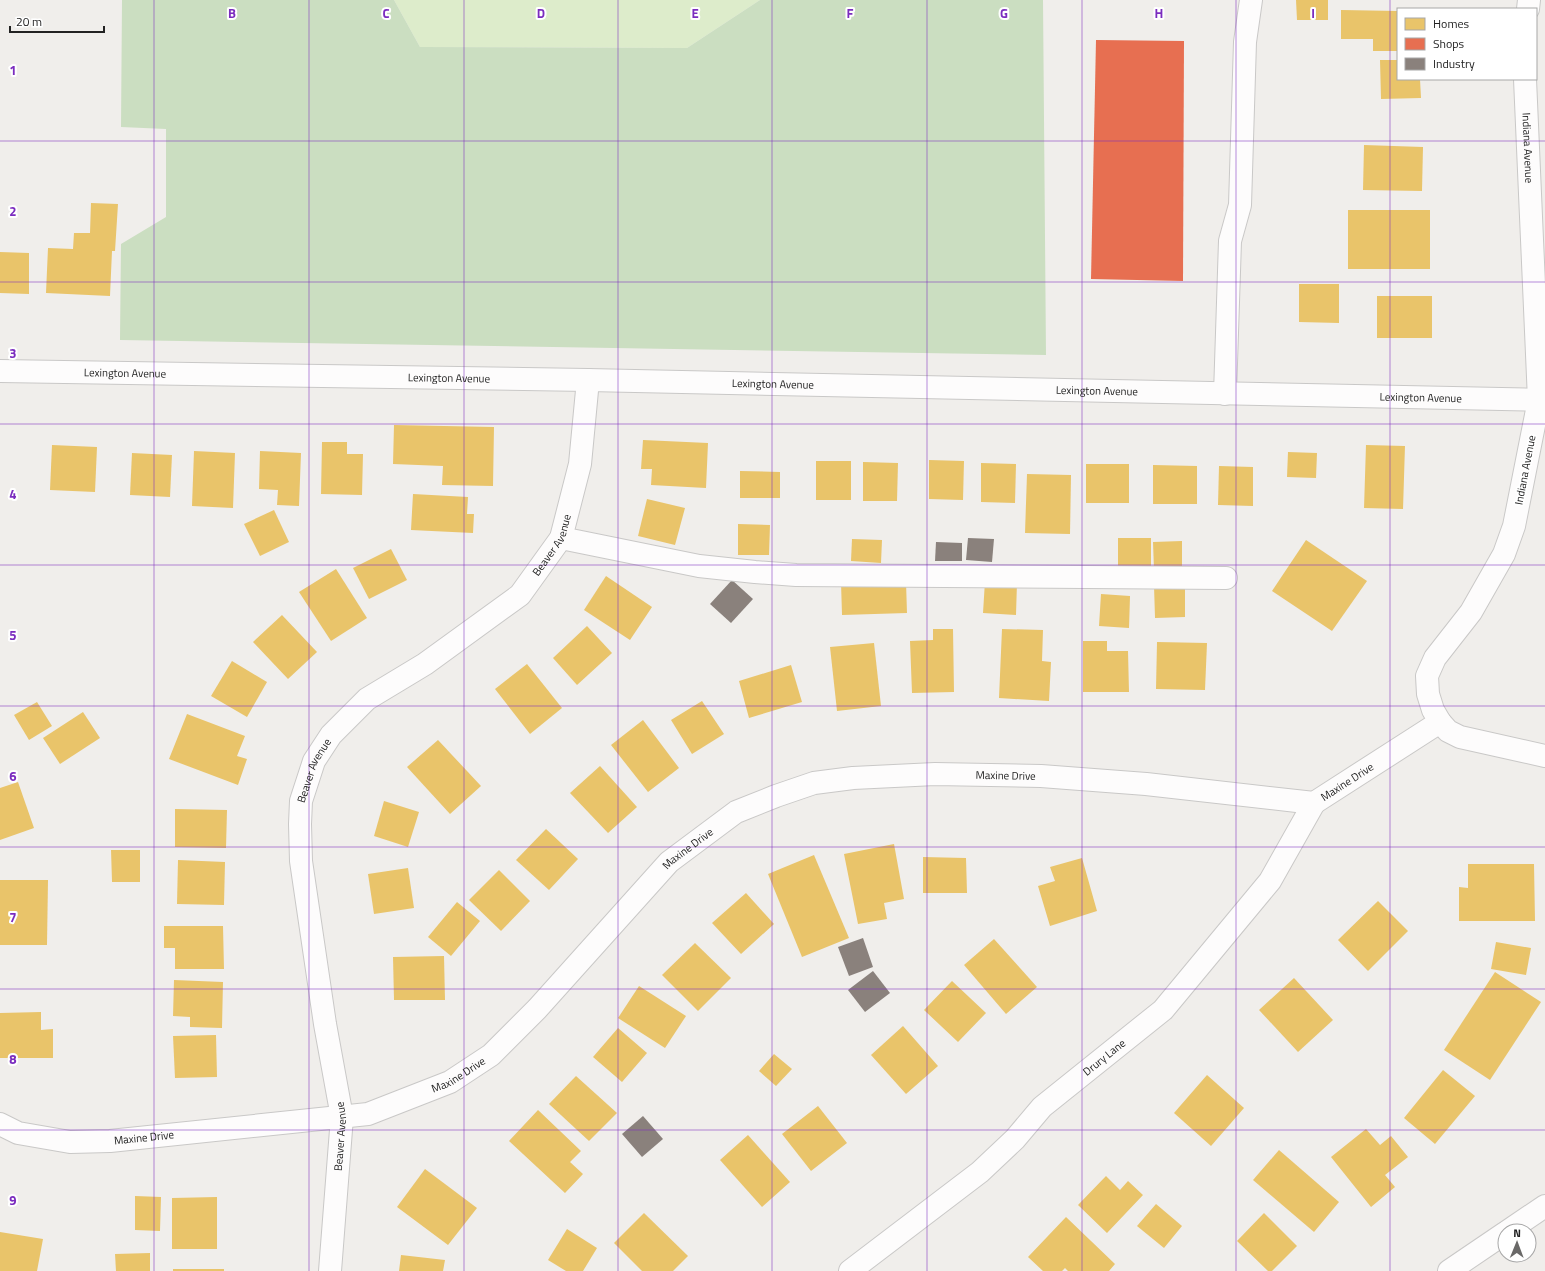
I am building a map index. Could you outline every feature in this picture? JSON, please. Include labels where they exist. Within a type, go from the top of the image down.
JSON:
[{"type":"street","points":[[1225,394],[1230,241],[1240,205],[1245,42],[1251,0]]},
{"type":"street","name":"Indiana Avenue","points":[[1525,80],[1542,400],[1514,526],[1504,554],[1472,612],[1435,658],[1428,676],[1428,694],[1433,710],[1440,722],[1448,731],[1460,737],[1545,756]]},
{"type":"street","name":"Lexington Avenue","points":[[0,370],[588,380],[1542,400]]},
{"type":"street","name":"Beaver Avenue","points":[[330,1271],[342,1117],[325,1024],[301,861],[300,824],[302,801],[314,762],[330,735],[367,699],[425,664],[520,595],[561,538],[580,464],[588,380]]},
{"type":"street","points":[[561,538],[698,566],[755,572],[812,575],[1226,578]]},
{"type":"street","name":"Maxine Drive","points":[[0,1124],[18,1132],[70,1142],[110,1141],[368,1114],[450,1082],[491,1054],[537,1008],[669,862],[736,812],[814,783],[853,778],[935,774],[1041,776],[1146,784],[1314,803],[1440,722]]},
{"type":"street","name":"Drury Lane","points":[[850,1271],[980,1172],[1015,1139],[1042,1107],[1163,1010],[1270,881],[1314,803]]},
{"type":"street","points":[[1520,1223],[1545,1206]]},
{"type":"street","points":[[1449,1271],[1497,1238]]},
{"type":"green space","points":[[122,0],[394,0],[420,47],[687,48],[760,0],[1043,0],[1046,355],[120,340],[121,244],[166,217],[166,129],[121,127]]},
{"type":"green space","points":[[394,0],[760,0],[687,48],[420,47]]},
{"type":"building: Homes","points":[[1296,0],[1328,0],[1328,20],[1297,20]]},
{"type":"building: Homes","points":[[1341,10],[1397,11],[1397,51],[1373,51],[1373,39],[1341,39]]},
{"type":"building: Homes","points":[[1380,60],[1397,60],[1397,80],[1420,80],[1421,98],[1381,99]]},
{"type":"building: Homes","points":[[1364,145],[1423,147],[1422,191],[1363,190]]},
{"type":"building: Homes","points":[[91,203],[118,204],[115,251],[112,251],[110,296],[46,293],[48,248],[73,249],[74,233],[90,233]]},
{"type":"building: Homes","points":[[1348,210],[1430,210],[1430,269],[1348,269]]},
{"type":"building: Homes","points":[[0,252],[29,253],[29,294],[0,293]]},
{"type":"building: Homes","points":[[1299,284],[1339,284],[1339,323],[1299,322]]},
{"type":"building: Homes","points":[[1377,296],[1432,296],[1432,338],[1377,338]]},
{"type":"building: Homes","points":[[394,425],[494,427],[493,486],[442,485],[443,466],[393,464]]},
{"type":"building: Homes","points":[[643,440],[708,443],[706,488],[651,485],[652,469],[641,469]]},
{"type":"building: Homes","points":[[322,442],[347,442],[347,454],[363,454],[362,495],[321,494]]},
{"type":"building: Homes","points":[[52,445],[97,447],[95,492],[50,490]]},
{"type":"building: Homes","points":[[1366,445],[1405,446],[1403,509],[1364,508]]},
{"type":"building: Homes","points":[[194,451],[235,453],[233,508],[192,506]]},
{"type":"building: Homes","points":[[260,451],[301,453],[299,506],[277,505],[278,490],[259,489]]},
{"type":"building: Homes","points":[[1288,452],[1317,453],[1316,478],[1287,477]]},
{"type":"building: Homes","points":[[132,453],[172,455],[170,497],[130,495]]},
{"type":"building: Homes","points":[[929,460],[964,461],[963,500],[929,499]]},
{"type":"building: Homes","points":[[816,461],[851,461],[851,500],[816,500]]},
{"type":"building: Homes","points":[[863,462],[898,463],[897,501],[863,501]]},
{"type":"building: Homes","points":[[981,463],[1016,464],[1015,503],[981,502]]},
{"type":"building: Homes","points":[[1086,464],[1129,464],[1129,503],[1086,503]]},
{"type":"building: Homes","points":[[1153,465],[1197,466],[1197,504],[1153,504]]},
{"type":"building: Homes","points":[[1219,466],[1253,467],[1253,506],[1218,505]]},
{"type":"building: Homes","points":[[740,471],[780,472],[780,498],[740,498]]},
{"type":"building: Homes","points":[[1027,474],[1071,475],[1070,534],[1025,533]]},
{"type":"building: Homes","points":[[413,494],[468,497],[467,514],[474,514],[473,533],[411,530]]},
{"type":"building: Homes","points":[[647,499],[685,508],[675,545],[638,536]]},
{"type":"building: Homes","points":[[274,510],[289,542],[260,556],[244,524]]},
{"type":"building: Homes","points":[[738,524],[770,525],[769,555],[738,555]]},
{"type":"building: Homes","points":[[1118,538],[1151,538],[1151,568],[1118,568]]},
{"type":"building: Homes","points":[[852,539],[882,540],[881,563],[851,561]]},
{"type":"building: Homes","points":[[1306,540],[1367,581],[1332,631],[1272,591]]},
{"type":"building: Homes","points":[[1182,541],[1182,570],[1154,570],[1153,542]]},
{"type":"building: Homes","points":[[391,549],[407,580],[369,599],[353,568]]},
{"type":"building: Homes","points":[[336,569],[367,618],[331,641],[299,592]]},
{"type":"building: Homes","points":[[606,576],[652,607],[630,640],[584,610]]},
{"type":"building: Homes","points":[[985,581],[1017,582],[1016,615],[983,613]]},
{"type":"building: Homes","points":[[906,582],[907,613],[842,615],[841,583]]},
{"type":"building: Homes","points":[[1185,585],[1185,617],[1155,618],[1154,586]]},
{"type":"building: Homes","points":[[1101,594],[1130,596],[1129,628],[1099,626]]},
{"type":"building: Homes","points":[[282,615],[317,652],[288,679],[253,642]]},
{"type":"building: Homes","points":[[587,626],[612,653],[577,685],[553,658]]},
{"type":"building: Homes","points":[[933,629],[953,629],[954,692],[912,693],[910,641],[933,640]]},
{"type":"building: Homes","points":[[1002,629],[1043,630],[1042,661],[1051,662],[1049,701],[999,698]]},
{"type":"building: Homes","points":[[1083,641],[1107,641],[1107,651],[1128,651],[1129,692],[1083,692]]},
{"type":"building: Homes","points":[[1157,642],[1207,643],[1205,690],[1156,689]]},
{"type":"building: Homes","points":[[874,643],[881,706],[837,711],[830,647]]},
{"type":"building: Homes","points":[[232,661],[267,682],[247,717],[211,696]]},
{"type":"building: Homes","points":[[527,664],[562,708],[530,734],[495,689]]},
{"type":"building: Homes","points":[[791,665],[802,702],[749,718],[739,681]]},
{"type":"building: Homes","points":[[702,701],[724,734],[692,754],[671,720]]},
{"type":"building: Homes","points":[[37,702],[52,726],[29,740],[14,715]]},
{"type":"building: Homes","points":[[83,712],[100,738],[60,764],[43,738]]},
{"type":"building: Homes","points":[[187,714],[245,736],[237,756],[247,759],[238,785],[169,759]]},
{"type":"building: Homes","points":[[643,720],[679,768],[648,792],[611,745]]},
{"type":"building: Homes","points":[[438,740],[481,786],[450,814],[407,767]]},
{"type":"building: Homes","points":[[600,766],[637,807],[608,833],[570,793]]},
{"type":"building: Homes","points":[[18,782],[34,828],[0,840],[0,788]]},
{"type":"building: Homes","points":[[384,801],[419,812],[408,847],[374,836]]},
{"type":"building: Homes","points":[[175,809],[227,810],[226,848],[175,847]]},
{"type":"building: Homes","points":[[546,829],[578,859],[549,890],[516,860]]},
{"type":"building: Homes","points":[[894,844],[904,899],[884,903],[887,919],[858,924],[844,854]]},
{"type":"building: Homes","points":[[111,850],[140,850],[140,882],[112,882]]},
{"type":"building: Homes","points":[[814,855],[849,938],[802,957],[768,874]]},
{"type":"building: Homes","points":[[923,857],[966,858],[967,893],[923,893]]},
{"type":"building: Homes","points":[[1082,858],[1097,911],[1050,926],[1038,886],[1055,881],[1050,867]]},
{"type":"building: Homes","points":[[178,860],[225,862],[224,905],[177,904]]},
{"type":"building: Homes","points":[[1468,864],[1534,864],[1535,921],[1459,921],[1459,887],[1468,888]]},
{"type":"building: Homes","points":[[408,868],[414,908],[374,914],[368,874]]},
{"type":"building: Homes","points":[[499,870],[530,901],[501,931],[469,900]]},
{"type":"building: Homes","points":[[0,880],[48,880],[47,945],[0,945]]},
{"type":"building: Homes","points":[[746,893],[774,924],[741,954],[712,923]]},
{"type":"building: Homes","points":[[1378,901],[1408,931],[1368,971],[1338,940]]},
{"type":"building: Homes","points":[[457,902],[480,921],[451,956],[428,937]]},
{"type":"building: Homes","points":[[164,926],[223,926],[224,969],[175,969],[175,948],[164,948]]},
{"type":"building: Homes","points":[[994,939],[1037,987],[1006,1014],[964,965]]},
{"type":"building: Homes","points":[[1496,942],[1531,948],[1526,975],[1491,969]]},
{"type":"building: Homes","points":[[695,943],[731,978],[698,1011],[662,975]]},
{"type":"building: Homes","points":[[444,956],[445,1000],[394,1000],[393,957]]},
{"type":"building: Homes","points":[[1495,972],[1541,1002],[1490,1080],[1444,1050]]},
{"type":"building: Homes","points":[[1294,978],[1333,1020],[1298,1052],[1259,1010]]},
{"type":"building: Homes","points":[[174,980],[223,982],[222,1028],[190,1027],[190,1017],[173,1016]]},
{"type":"building: Homes","points":[[952,981],[986,1013],[958,1042],[924,1010]]},
{"type":"building: Homes","points":[[639,986],[686,1016],[665,1048],[618,1018]]},
{"type":"building: Homes","points":[[41,1012],[41,1030],[53,1029],[53,1058],[0,1058],[0,1013]]},
{"type":"building: Homes","points":[[903,1026],[938,1066],[906,1094],[871,1055]]},
{"type":"building: Homes","points":[[618,1028],[647,1053],[622,1082],[593,1057]]},
{"type":"building: Homes","points":[[216,1035],[217,1077],[175,1078],[173,1036]]},
{"type":"building: Homes","points":[[774,1054],[792,1069],[776,1086],[759,1071]]},
{"type":"building: Homes","points":[[1443,1070],[1475,1096],[1435,1144],[1404,1118]]},
{"type":"building: Homes","points":[[1207,1075],[1244,1108],[1211,1146],[1174,1113]]},
{"type":"building: Homes","points":[[576,1076],[617,1113],[589,1141],[549,1104]]},
{"type":"building: Homes","points":[[818,1106],[847,1143],[811,1171],[782,1134]]},
{"type":"building: Homes","points":[[538,1110],[581,1151],[570,1162],[583,1174],[565,1193],[509,1141]]},
{"type":"building: Homes","points":[[1366,1129],[1380,1145],[1391,1136],[1408,1157],[1385,1175],[1395,1187],[1371,1207],[1331,1157]]},
{"type":"building: Homes","points":[[748,1135],[790,1182],[762,1207],[720,1160]]},
{"type":"building: Homes","points":[[1279,1150],[1339,1202],[1314,1232],[1253,1180]]},
{"type":"building: Homes","points":[[425,1169],[477,1208],[448,1245],[397,1207]]},
{"type":"building: Homes","points":[[1106,1176],[1120,1190],[1128,1181],[1143,1195],[1107,1233],[1078,1205]]},
{"type":"building: Homes","points":[[135,1196],[161,1197],[160,1231],[135,1230]]},
{"type":"building: Homes","points":[[217,1197],[217,1249],[172,1249],[172,1198]]},
{"type":"building: Homes","points":[[1156,1204],[1182,1226],[1164,1248],[1137,1226]]},
{"type":"building: Homes","points":[[644,1213],[688,1256],[673,1271],[642,1271],[614,1243]]},
{"type":"building: Homes","points":[[1264,1213],[1297,1246],[1272,1271],[1268,1271],[1237,1241]]},
{"type":"building: Homes","points":[[1066,1217],[1115,1264],[1109,1271],[1068,1271],[1065,1268],[1062,1271],[1043,1271],[1028,1257]]},
{"type":"building: Homes","points":[[567,1229],[597,1248],[583,1271],[566,1271],[548,1260]]},
{"type":"building: Homes","points":[[0,1232],[43,1239],[37,1271],[0,1271]]},
{"type":"building: Homes","points":[[150,1253],[150,1271],[116,1271],[115,1254]]},
{"type":"building: Homes","points":[[401,1255],[445,1260],[443,1271],[399,1271]]},
{"type":"building: Homes","points":[[173,1269],[224,1269],[224,1271],[173,1271]]},
{"type":"building: Shops","points":[[1096,40],[1184,41],[1183,281],[1091,279]]},
{"type":"building: Industry","points":[[968,538],[994,539],[992,562],[966,560]]},
{"type":"building: Industry","points":[[936,542],[962,543],[962,561],[935,561]]},
{"type":"building: Industry","points":[[732,580],[753,599],[731,623],[710,604]]},
{"type":"building: Industry","points":[[863,938],[873,967],[849,976],[838,947]]},
{"type":"building: Industry","points":[[873,971],[890,993],[865,1012],[848,990]]},
{"type":"building: Industry","points":[[643,1116],[663,1139],[642,1157],[622,1134]]}]
